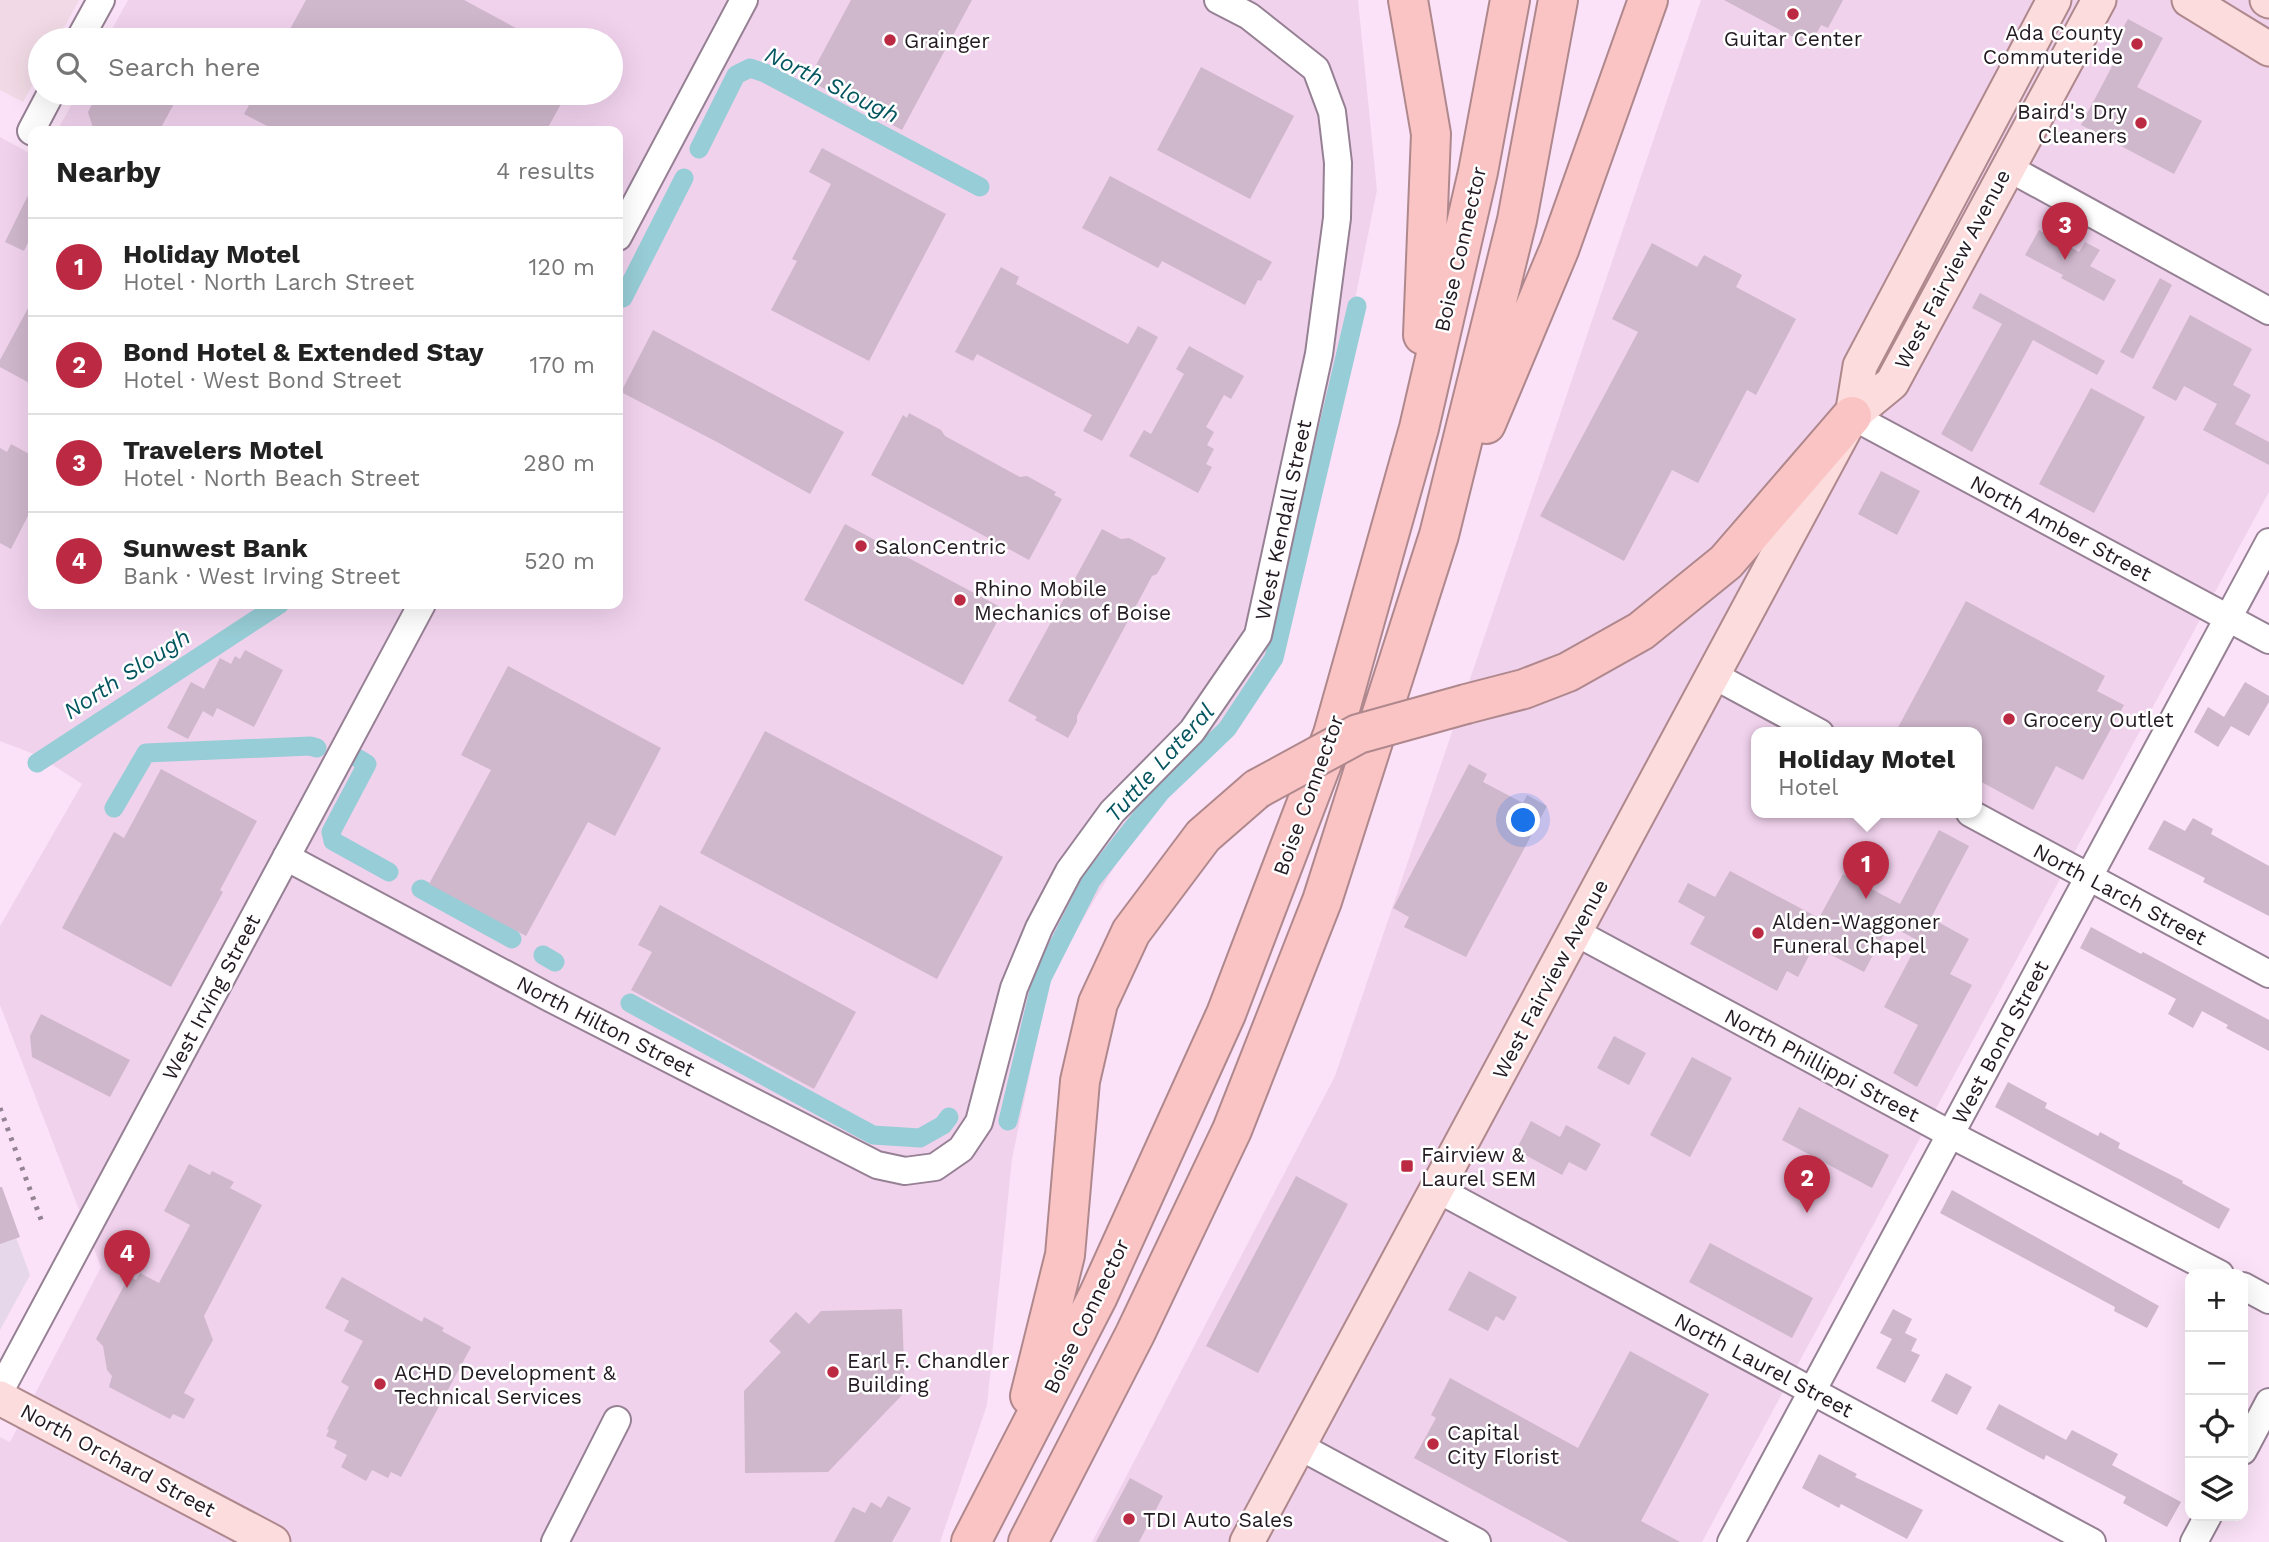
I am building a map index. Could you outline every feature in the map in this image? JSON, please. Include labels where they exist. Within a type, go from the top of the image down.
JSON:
[{"type":"highway","points":[[1408,0],[1431,134],[1419,428]]},
{"type":"highway","name":"Boise Connector","points":[[971,1542],[1098,1296],[1226,1014],[1333,734],[1419,428],[1478,172],[1510,0]]},
{"type":"highway","name":"Boise Connector","points":[[1028,1542],[1135,1334],[1232,1130],[1322,901],[1439,535],[1517,220],[1558,0]]},
{"type":"highway","points":[[1439,535],[1559,250],[1648,0]]},
{"type":"highway","points":[[1013,1462],[1065,1255],[1080,1081],[1098,1003],[1131,932],[1203,836],[1257,789],[1359,734],[1524,689],[1568,672],[1641,631],[1726,562],[1852,416]]},
{"type":"main road","name":"West Fairview Avenue","points":[[1247,1542],[1852,416],[1860,366],[2054,0]]},
{"type":"main road","name":"West Fairview Avenue","points":[[1852,416],[1892,383],[2099,0]]},
{"type":"main road","points":[[2189,0],[2269,49]]},
{"type":"main road","name":"North Orchard Street","points":[[0,1398],[273,1542]]},
{"type":"street","points":[[86,28],[101,0]]},
{"type":"street","points":[[623,228],[744,0]]},
{"type":"street","name":"West Kendall Street","points":[[935,1167],[961,1149],[979,1122],[1014,988],[1039,928],[1069,871],[1112,812],[1192,731],[1258,635],[1319,354],[1337,218],[1338,163],[1332,112],[1316,69],[1249,16],[1218,0]]},
{"type":"street","points":[[34,126],[45,105]]},
{"type":"street","points":[[2007,167],[2269,311]]},
{"type":"street","name":"North Amber Street","points":[[1852,416],[2269,640]]},
{"type":"street","name":"West Bond Street","points":[[1731,1542],[2269,542]]},
{"type":"street","name":"West Irving Street","points":[[0,1391],[419,609]]},
{"type":"street","points":[[1713,675],[1809,727]]},
{"type":"street","name":"North Larch Street","points":[[1979,818],[2269,974]]},
{"type":"street","name":"North Hilton Street","points":[[286,857],[550,998],[877,1165],[905,1171],[935,1167]]},
{"type":"street","name":"North Phillippi Street","points":[[1575,932],[1951,1134],[2210,1269]]},
{"type":"street","name":"North Laurel Street","points":[[1437,1189],[2092,1542]]},
{"type":"street","points":[[2248,1289],[2269,1300]]},
{"type":"street","points":[[2248,1442],[2269,1402]]},
{"type":"street","points":[[555,1542],[617,1420]]},
{"type":"street","points":[[1298,1446],[1477,1542]]},
{"type":"street","points":[[2194,1542],[2205,1521]]},
{"type":"shaded area","points":[[0,0],[79,0],[64,28],[28,28],[28,93],[23,102],[0,90]]},
{"type":"shaded area","points":[[128,0],[1358,0],[1377,190],[1284,654],[1235,733],[1139,826],[1051,972],[1012,1159],[987,1405],[940,1542],[0,1542],[0,1437],[10,1442],[101,1267],[0,1005],[0,926],[82,784],[39,756],[0,741],[0,137],[28,152],[28,609],[623,609],[623,126],[60,126],[71,105],[623,105],[623,28],[113,28]]},
{"type":"shaded area","points":[[1701,0],[2269,0],[2269,492],[1702,1542],[1092,1542],[1335,1076]]},
{"type":"shaded area","points":[[0,1194],[30,1275],[0,1330]]},
{"type":"building","points":[[306,0],[464,0],[516,28],[291,28]]},
{"type":"building","name":"Grainger","points":[[851,0],[972,0],[902,130],[808,80]]},
{"type":"building","name":"Guitar Center","points":[[1724,0],[1843,0],[1828,28],[1821,25],[1810,46]]},
{"type":"building","name":"Baird's Dry Cleaners","points":[[2128,19],[2163,38],[2137,87],[2202,121],[2174,174],[2081,125],[2119,53],[2111,49]]},
{"type":"building","points":[[1201,67],[1294,116],[1250,199],[1157,150]]},
{"type":"building","points":[[92,105],[173,105],[162,126],[92,126],[88,112]]},
{"type":"building","points":[[249,105],[560,105],[549,126],[267,126],[244,114]]},
{"type":"building","points":[[822,148],[946,214],[869,361],[771,310],[797,261],[792,259],[831,184],[809,172]]},
{"type":"building","points":[[1110,176],[1272,262],[1261,281],[1258,280],[1245,305],[1162,261],[1158,268],[1082,228]]},
{"type":"building","points":[[28,195],[28,243],[24,251],[5,242]]},
{"type":"building","points":[[2039,230],[2079,252],[2085,242],[2100,250],[2090,266],[2116,280],[2104,301],[2025,255]]},
{"type":"building","points":[[1652,243],[1697,267],[1704,255],[1742,275],[1736,287],[1796,319],[1756,395],[1747,390],[1698,483],[1672,470],[1624,561],[1540,516],[1638,332],[1612,319]]},
{"type":"building","points":[[1001,267],[1019,277],[1016,284],[1128,344],[1138,326],[1158,337],[1102,441],[1083,431],[1092,415],[977,354],[973,361],[955,352]]},
{"type":"building","points":[[2160,278],[2172,285],[2133,359],[2120,352]]},
{"type":"building","points":[[1980,293],[2105,361],[2097,375],[2033,340],[1972,452],[1941,434],[2002,324],[1972,308]]},
{"type":"building","points":[[28,308],[28,382],[0,367],[0,360]]},
{"type":"building","points":[[2190,315],[2252,349],[2233,385],[2251,395],[2235,424],[2269,442],[2269,465],[2203,430],[2217,404],[2184,386],[2176,401],[2152,388]]},
{"type":"building","points":[[653,330],[844,432],[810,494],[623,393],[623,388]]},
{"type":"building","points":[[1189,346],[1244,376],[1231,399],[1224,395],[1206,427],[1214,432],[1207,445],[1214,449],[1206,464],[1212,467],[1198,493],[1129,456],[1144,430],[1151,434],[1184,374],[1176,369]]},
{"type":"building","points":[[2091,388],[2145,417],[2094,513],[2039,484]]},
{"type":"building","points":[[909,413],[1020,477],[1027,476],[1056,492],[1054,495],[1062,499],[1029,560],[871,475],[903,415],[907,418]]},
{"type":"building","points":[[11,444],[28,453],[28,516],[11,549],[0,543],[0,448],[7,452]]},
{"type":"building","points":[[1881,471],[1920,491],[1897,535],[1858,514]]},
{"type":"building","points":[[845,524],[1004,609],[963,685],[804,600]]},
{"type":"building","points":[[1102,529],[1121,539],[1129,538],[1166,558],[1157,574],[1152,576],[1077,716],[1077,722],[1068,738],[1008,701]]},
{"type":"building","name":"Grocery Outlet","points":[[1966,601],[2105,676],[2097,691],[2124,705],[2083,780],[2056,766],[2033,810],[1982,782],[1982,727],[1898,727]]},
{"type":"building","points":[[245,650],[283,670],[254,727],[217,708],[213,717],[203,711],[188,739],[167,728],[191,682],[204,689],[220,658],[231,664],[235,656],[240,659]]},
{"type":"building","points":[[508,666],[661,748],[615,836],[588,822],[526,936],[429,884],[491,770],[461,755]]},
{"type":"building","points":[[2245,682],[2269,696],[2269,702],[2249,736],[2231,726],[2218,747],[2194,732],[2208,707],[2224,717]]},
{"type":"building","points":[[765,731],[1003,857],[937,979],[700,853]]},
{"type":"building","points":[[1469,764],[1487,774],[1483,782],[1523,803],[1527,795],[1547,806],[1466,957],[1404,927],[1409,917],[1393,908]]},
{"type":"building","points":[[161,769],[257,821],[220,890],[223,892],[171,987],[62,928],[114,832],[124,838]]},
{"type":"building","points":[[2193,818],[2213,829],[2211,834],[2269,866],[2269,916],[2203,882],[2205,878],[2148,849],[2164,820],[2185,831]]},
{"type":"building","points":[[1939,830],[1969,846],[1931,918],[1969,939],[1950,974],[1972,985],[1917,1087],[1893,1073],[1918,1025],[1884,1007],[1919,941],[1889,925],[1864,972],[1814,946],[1798,977],[1787,971],[1777,991],[1690,944],[1705,917],[1678,902],[1688,883],[1715,897],[1730,871],[1819,918],[1843,874],[1900,904]]},
{"type":"building","points":[[660,905],[856,1012],[814,1089],[631,990],[652,952],[638,945]]},
{"type":"building","points":[[2091,927],[2269,1020],[2269,1051],[2226,1028],[2228,1025],[2202,1011],[2193,1028],[2168,1014],[2176,999],[2080,948]]},
{"type":"building","points":[[41,1014],[130,1060],[110,1097],[32,1057],[30,1036]]},
{"type":"building","points":[[1614,1036],[1646,1053],[1629,1085],[1597,1068]]},
{"type":"building","points":[[1692,1057],[1732,1078],[1690,1157],[1650,1135]]},
{"type":"building","points":[[2008,1082],[2047,1103],[2045,1108],[2098,1136],[2100,1132],[2120,1143],[2118,1148],[2183,1181],[2182,1183],[2230,1209],[2219,1229],[1995,1107]]},
{"type":"building","points":[[1799,1107],[1889,1155],[1872,1188],[1782,1140]]},
{"type":"building","points":[[1531,1121],[1560,1137],[1566,1125],[1601,1144],[1586,1171],[1569,1162],[1562,1175],[1516,1150]]},
{"type":"building","points":[[189,1164],[210,1175],[212,1171],[234,1182],[230,1188],[262,1205],[204,1316],[213,1340],[184,1393],[195,1399],[184,1419],[173,1414],[170,1419],[109,1387],[112,1376],[107,1370],[103,1346],[96,1339],[129,1276],[136,1280],[140,1273],[159,1283],[190,1225],[164,1211]]},
{"type":"building","points":[[1296,1176],[1348,1204],[1258,1373],[1206,1346]]},
{"type":"building","points":[[0,1187],[20,1237],[0,1244]]},
{"type":"building","points":[[1952,1190],[2159,1306],[2147,1328],[2114,1311],[2115,1307],[1940,1213]]},
{"type":"building","points":[[1710,1243],[1813,1298],[1792,1338],[1689,1282]]},
{"type":"building","points":[[1469,1271],[1517,1297],[1504,1321],[1496,1316],[1488,1331],[1448,1310]]},
{"type":"building","points":[[342,1277],[422,1322],[424,1317],[444,1328],[442,1331],[471,1347],[401,1477],[391,1472],[388,1478],[372,1470],[366,1481],[341,1467],[347,1455],[334,1448],[337,1441],[326,1436],[349,1387],[341,1382],[363,1341],[344,1331],[349,1321],[325,1308]]},
{"type":"building","name":"Earl F. Chandler Building","points":[[902,1309],[905,1392],[828,1472],[745,1473],[744,1391],[781,1352],[769,1341],[796,1312],[809,1324],[821,1311]]},
{"type":"building","points":[[1893,1309],[1912,1319],[1905,1333],[1917,1339],[1911,1351],[1920,1355],[1905,1383],[1876,1368],[1892,1339],[1880,1333]]},
{"type":"building","points":[[1630,1351],[1709,1394],[1641,1521],[1680,1542],[1569,1542],[1414,1458],[1436,1418],[1431,1415],[1450,1378],[1578,1448]]},
{"type":"building","points":[[1946,1373],[1972,1387],[1957,1415],[1931,1401]]},
{"type":"building","points":[[1999,1404],[2066,1440],[2072,1430],[2118,1454],[2112,1465],[2181,1502],[2167,1527],[2123,1503],[2126,1497],[2046,1455],[2044,1460],[1986,1429]]},
{"type":"building","points":[[1819,1454],[1857,1474],[1855,1477],[1923,1510],[1907,1539],[1841,1504],[1839,1508],[1802,1488]]},
{"type":"building","name":"TDI Auto Sales","points":[[1130,1478],[1163,1496],[1139,1542],[1096,1542]]},
{"type":"building","points":[[888,1496],[911,1508],[892,1542],[834,1542],[853,1507],[865,1513],[871,1502],[881,1508]]},
{"type":"waterway","name":"North Slough","points":[[699,149],[736,75],[750,68],[765,73],[980,187]]},
{"type":"waterway","name":"North Slough","points":[[623,298],[684,178]]},
{"type":"waterway","name":"Tuttle Lateral","points":[[1008,1121],[1042,978],[1091,881],[1161,792],[1227,729],[1274,658],[1357,306]]},
{"type":"waterway","name":"North Slough","points":[[37,763],[272,609]]},
{"type":"waterway","name":"Tuttle Lateral","points":[[114,808],[146,753],[310,746],[317,748]]},
{"type":"waterway","name":"Tuttle Lateral","points":[[359,759],[367,764],[331,832],[333,841],[389,872]]},
{"type":"waterway","name":"Tuttle Lateral","points":[[421,889],[512,939]]},
{"type":"waterway","name":"Tuttle Lateral","points":[[543,955],[555,962]]},
{"type":"waterway","name":"Tuttle Lateral","points":[[630,1003],[873,1135],[920,1138],[943,1125],[949,1117]]},
{"type":"railway","points":[[0,1108],[43,1225]]},
{"type":"place","name":"Guitar Center","points":[[1793,14]]},
{"type":"place","name":"Grainger","points":[[890,40]]},
{"type":"place","name":"Ada County Commuteride","points":[[2137,44]]},
{"type":"place","name":"Baird's Dry Cleaners","points":[[2141,123]]},
{"type":"place","name":"Travelers Motel","points":[[2065,260]]},
{"type":"place","name":"SalonCentric","points":[[861,546]]},
{"type":"place","name":"Rhino Mobile Mechanics of Boise","points":[[960,600]]},
{"type":"place","name":"Grocery Outlet","points":[[2009,719]]},
{"type":"place","name":"Holiday Motel","points":[[1866,899]]},
{"type":"place","name":"Alden-Waggoner Funeral Chapel","points":[[1758,933]]},
{"type":"place","name":"Fairview & Laurel SEM","points":[[1407,1166]]},
{"type":"place","name":"Bond Hotel & Extended Stay","points":[[1807,1213]]},
{"type":"place","name":"Sunwest Bank","points":[[127,1288]]},
{"type":"place","name":"Earl F. Chandler Building","points":[[833,1372]]},
{"type":"place","name":"ACHD Development & Technical Services","points":[[380,1384]]},
{"type":"place","name":"Capital City Florist","points":[[1433,1444]]},
{"type":"place","name":"TDI Auto Sales","points":[[1129,1519]]}]
